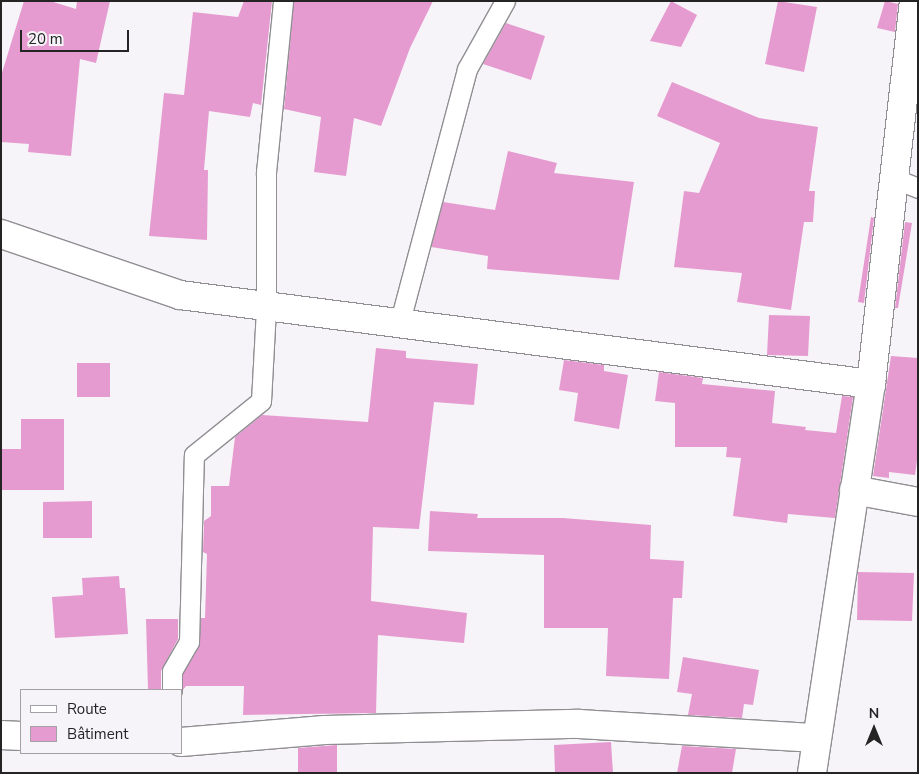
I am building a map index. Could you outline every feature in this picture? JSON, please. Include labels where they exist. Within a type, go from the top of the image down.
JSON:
[{"type":"street","points":[[812,773],[854,490],[906,184],[914,1]]},
{"type":"street","points":[[1,234],[180,294],[266,308],[400,321],[871,384]]},
{"type":"street","points":[[854,490],[918,502]]},
{"type":"street","points":[[182,742],[325,730],[580,724],[817,738]]},
{"type":"street","points":[[1,735],[20,736]]},
{"type":"lane","points":[[172,689],[172,672],[189,642],[194,454],[261,401],[266,308],[266,172],[283,1]]},
{"type":"lane","points":[[400,321],[467,69],[499,3]]},
{"type":"building","points":[[24,1],[50,1],[76,9],[77,1],[110,1],[96,63],[80,59],[71,156],[28,152],[29,144],[1,142],[1,76]]},
{"type":"building","points":[[244,1],[272,1],[261,105],[253,103],[250,117],[209,111],[204,170],[208,170],[207,240],[149,236],[164,93],[184,95],[193,12],[238,17]]},
{"type":"building","points":[[294,1],[433,1],[410,48],[381,126],[354,118],[346,176],[314,172],[321,117],[284,109]]},
{"type":"building","points":[[671,1],[697,15],[681,47],[650,41]]},
{"type":"building","points":[[778,1],[817,7],[804,72],[765,64]]},
{"type":"building","points":[[885,1],[898,4],[895,32],[877,28]]},
{"type":"building","points":[[506,23],[545,36],[531,80],[483,64]]},
{"type":"building","points":[[672,82],[759,118],[818,127],[809,191],[815,191],[813,222],[804,222],[791,310],[737,302],[742,273],[674,267],[684,191],[699,193],[720,143],[657,116]]},
{"type":"building","points":[[508,151],[557,163],[554,173],[634,182],[619,280],[487,269],[488,256],[431,247],[443,202],[495,210]]},
{"type":"building","points":[[871,217],[874,218],[864,303],[858,302]]},
{"type":"building","points":[[905,222],[912,223],[898,308],[895,308]]},
{"type":"building","points":[[769,315],[810,316],[808,356],[767,355]]},
{"type":"building","points":[[376,348],[406,351],[406,358],[478,364],[474,405],[434,402],[419,529],[373,527],[371,601],[467,613],[464,643],[378,635],[376,713],[243,715],[244,686],[186,686],[183,690],[183,674],[199,647],[201,618],[205,618],[207,554],[203,552],[204,521],[211,516],[211,486],[229,486],[235,437],[262,415],[368,422]]},
{"type":"building","points":[[891,356],[918,358],[918,453],[915,475],[889,472],[889,478],[873,476]]},
{"type":"building","points":[[564,360],[604,365],[604,371],[628,375],[619,429],[574,421],[578,393],[559,390]]},
{"type":"building","points":[[77,363],[110,363],[110,397],[77,397]]},
{"type":"building","points":[[659,372],[703,378],[702,384],[775,391],[772,423],[806,427],[805,430],[836,433],[842,396],[853,397],[835,518],[788,514],[787,523],[733,516],[741,458],[726,457],[727,447],[675,447],[675,403],[655,401]]},
{"type":"building","points":[[21,419],[64,419],[64,490],[1,490],[1,449],[21,449]]},
{"type":"building","points":[[92,501],[92,538],[43,538],[43,502]]},
{"type":"building","points":[[430,511],[478,514],[477,518],[563,518],[651,525],[650,559],[684,561],[682,598],[673,598],[669,679],[606,676],[608,628],[544,628],[544,555],[428,551]]},
{"type":"building","points":[[858,572],[914,573],[912,621],[857,620]]},
{"type":"building","points":[[119,576],[120,588],[125,588],[128,634],[55,638],[52,597],[83,595],[82,578]]},
{"type":"building","points":[[146,619],[178,619],[178,639],[161,671],[161,689],[148,689]]},
{"type":"building","points":[[683,657],[759,670],[753,705],[744,704],[742,718],[688,715],[692,694],[677,692]]},
{"type":"building","points":[[611,742],[613,773],[555,773],[554,745]]},
{"type":"building","points":[[337,745],[337,773],[298,773],[298,748]]},
{"type":"building","points":[[682,746],[736,749],[732,773],[677,773]]}]
